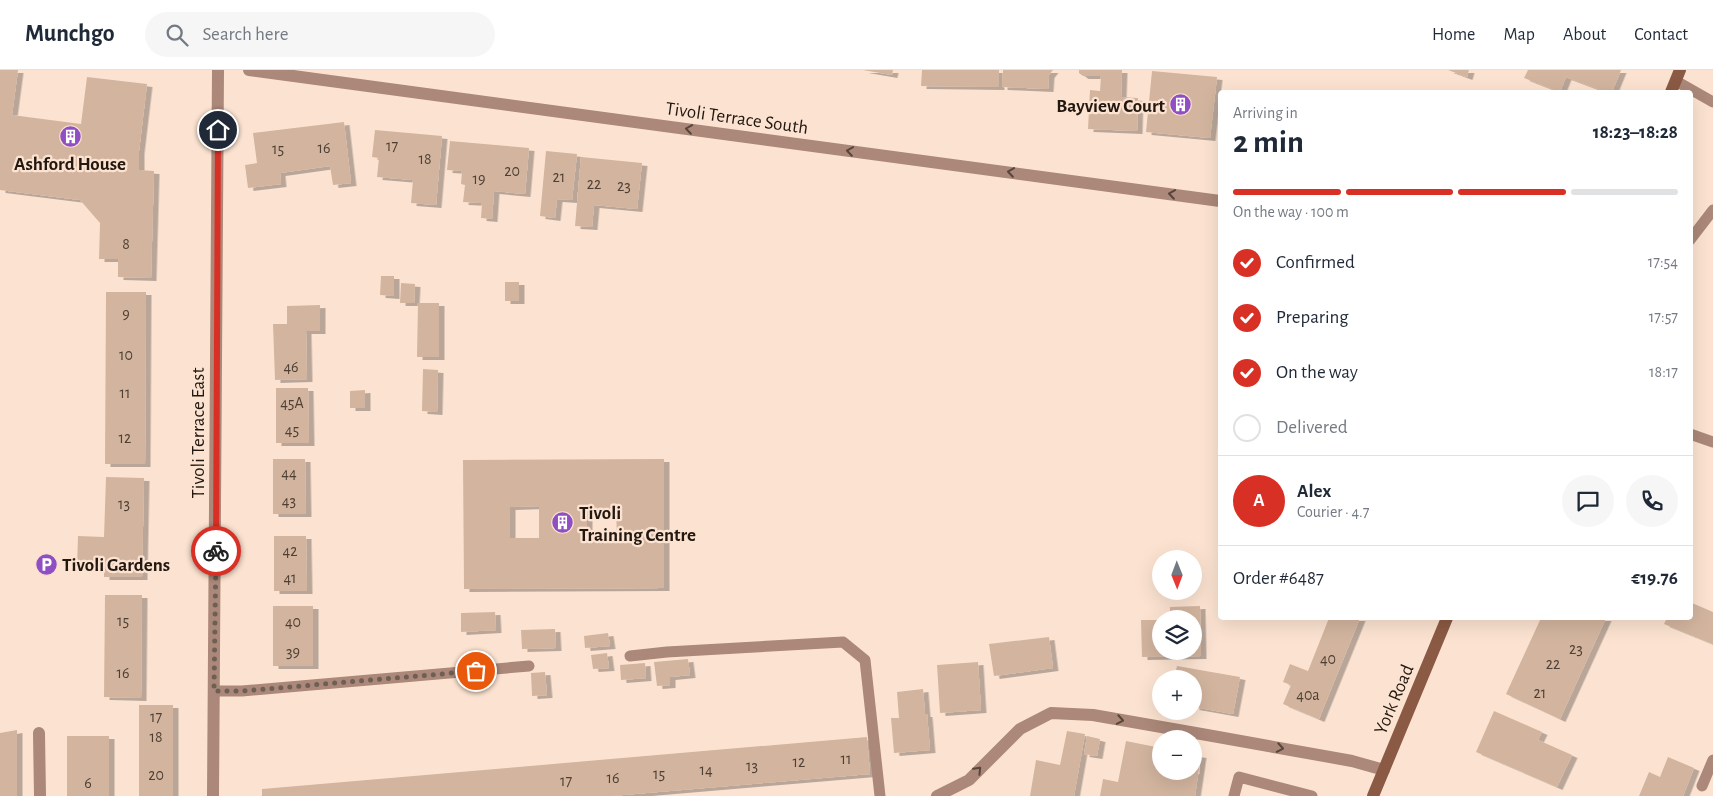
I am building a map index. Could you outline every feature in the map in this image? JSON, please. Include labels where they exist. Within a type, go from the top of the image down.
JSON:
[{"type":"main road","points":[[1671,90],[1678,75]]},
{"type":"main road","name":"York Road","points":[[1373,796],[1446,620]]},
{"type":"street","name":"Tivoli Terrace East","points":[[213,796],[218,70]]},
{"type":"street","name":"Tivoli Terrace South","points":[[249,70],[1218,201]]},
{"type":"street","points":[[937,796],[969,780],[1020,729],[1051,713],[1093,715],[1352,761],[1384,770]]},
{"type":"street","points":[[39,733],[40,796]]},
{"type":"lane","points":[[1678,75],[1713,102]]},
{"type":"lane","points":[[1693,236],[1713,210]]},
{"type":"lane","points":[[1693,435],[1713,442]]},
{"type":"lane","points":[[630,656],[667,652],[843,642],[865,660],[880,796]]},
{"type":"lane","points":[[214,691],[251,690],[529,666]]},
{"type":"lane","points":[[1702,786],[1713,760]]},
{"type":"lane","points":[[1234,796],[1239,777],[1312,796]]},
{"type":"building","name":"Ashford House","points":[[0,70],[18,70],[12,115],[81,124],[87,77],[147,84],[139,151],[139,170],[154,171],[151,278],[118,277],[118,259],[99,259],[100,223],[80,200],[0,190]]},
{"type":"building","points":[[863,70],[893,70],[892,75]]},
{"type":"building","points":[[922,70],[999,70],[999,87],[921,86]]},
{"type":"building","points":[[1003,70],[1053,70],[1049,75],[1048,89],[1002,87]]},
{"type":"building","points":[[1079,70],[1122,70],[1121,97],[1138,98],[1137,131],[1088,129],[1090,90],[1100,91],[1101,76],[1083,76],[1079,73]]},
{"type":"building","points":[[1448,70],[1469,70],[1467,77]]},
{"type":"building","points":[[1528,70],[1621,70],[1613,90],[1601,90],[1566,77],[1561,90],[1555,90],[1524,78]]},
{"type":"building","name":"Bayview Court","points":[[1152,71],[1217,77],[1210,138],[1146,132]]},
{"type":"building","points":[[344,122],[351,183],[333,185],[330,166],[280,173],[281,184],[248,188],[245,165],[257,163],[253,133]]},
{"type":"building","points":[[375,130],[442,136],[436,205],[411,203],[413,180],[377,177],[379,158],[372,157]]},
{"type":"building","points":[[450,141],[529,148],[525,194],[494,191],[492,219],[481,218],[482,203],[463,202],[465,185],[461,184],[462,171],[447,170]]},
{"type":"building","points":[[546,151],[577,154],[572,200],[557,199],[555,218],[540,216]]},
{"type":"building","points":[[581,157],[642,163],[637,209],[594,205],[592,227],[575,226]]},
{"type":"building","points":[[381,276],[394,276],[394,296],[380,295]]},
{"type":"building","points":[[505,282],[519,282],[519,301],[505,301]]},
{"type":"building","points":[[401,283],[415,284],[414,303],[400,303]]},
{"type":"building","points":[[106,292],[146,292],[145,464],[105,464]]},
{"type":"building","points":[[418,303],[439,303],[439,357],[417,357]]},
{"type":"building","points":[[320,305],[320,331],[306,331],[307,379],[275,380],[273,324],[287,324],[287,306]]},
{"type":"building","points":[[423,369],[438,370],[437,412],[422,411]]},
{"type":"building","points":[[276,388],[308,388],[309,443],[276,443]]},
{"type":"building","points":[[365,390],[365,408],[350,408],[350,391]]},
{"type":"building","points":[[273,459],[305,459],[306,514],[273,514]]},
{"type":"building","name":"Tivoli Training Centre","points":[[664,459],[664,588],[464,589],[463,460]],"holes":[[[539,506],[539,538],[510,538],[510,507]],[[616,507],[617,538],[587,539],[587,508]]]},
{"type":"building","points":[[106,477],[144,478],[142,577],[104,577],[104,569],[77,568],[78,536],[104,537]]},
{"type":"building","points":[[274,536],[306,536],[307,591],[274,591]]},
{"type":"building","points":[[105,595],[142,595],[141,698],[104,697]]},
{"type":"building","points":[[1693,603],[1713,612],[1713,644],[1664,624],[1666,620],[1693,620]]},
{"type":"building","points":[[273,606],[313,606],[313,666],[273,666]]},
{"type":"building","points":[[1200,606],[1200,610],[1170,610],[1170,607]]},
{"type":"building","points":[[495,612],[496,630],[461,632],[461,613]]},
{"type":"building","points":[[1141,620],[1152,620],[1152,657],[1142,657]]},
{"type":"building","points":[[1328,620],[1359,620],[1319,719],[1283,704],[1291,685],[1283,682],[1290,664],[1308,671]]},
{"type":"building","points":[[1540,620],[1605,620],[1560,719],[1506,694]]},
{"type":"building","points":[[555,629],[556,648],[522,649],[521,630]]},
{"type":"building","points":[[608,633],[610,646],[585,648],[584,636]]},
{"type":"building","points":[[1049,637],[1053,668],[994,676],[989,644]]},
{"type":"building","points":[[607,653],[609,668],[593,669],[591,655]]},
{"type":"building","points":[[688,659],[690,675],[670,677],[670,685],[657,686],[654,662]]},
{"type":"building","points":[[978,662],[981,710],[940,713],[937,665]]},
{"type":"building","points":[[645,663],[646,678],[621,680],[620,665]]},
{"type":"building","points":[[1177,666],[1200,670],[1176,670]]},
{"type":"building","points":[[1202,670],[1240,677],[1233,714],[1202,708]]},
{"type":"building","points":[[545,672],[547,695],[532,696],[531,673]]},
{"type":"building","points":[[923,689],[930,750],[894,753],[891,718],[899,718],[897,692]]},
{"type":"building","points":[[139,705],[173,705],[173,796],[139,796]]},
{"type":"building","points":[[1494,711],[1542,732],[1538,740],[1572,755],[1557,787],[1476,752]]},
{"type":"building","points":[[17,730],[17,796],[0,796],[0,733]]},
{"type":"building","points":[[1067,731],[1085,734],[1074,796],[1030,796],[1036,760],[1060,765]]},
{"type":"building","points":[[67,736],[109,736],[109,796],[67,796]]},
{"type":"building","points":[[1087,736],[1100,739],[1097,756],[1084,754]]},
{"type":"building","points":[[867,737],[870,774],[611,796],[262,796],[262,789]]},
{"type":"building","points":[[1126,741],[1152,746],[1152,780],[1197,780],[1195,796],[1100,796],[1103,779],[1118,782]]},
{"type":"building","points":[[1668,757],[1694,768],[1683,796],[1639,796],[1649,772],[1660,777]]},
{"type":"way so far","points":[[216,551],[214,691],[242,691],[476,671]]},
{"type":"place","name":"Bayview Court","points":[[1181,105]]},
{"type":"place","name":"Ashford House","points":[[70,137]]},
{"type":"place","name":"Tivoli Training Centre","points":[[563,523]]},
{"type":"place","name":"Tivoli Gardens","points":[[46,564]]},
{"type":"route","points":[[216,551],[218,130]]}]
